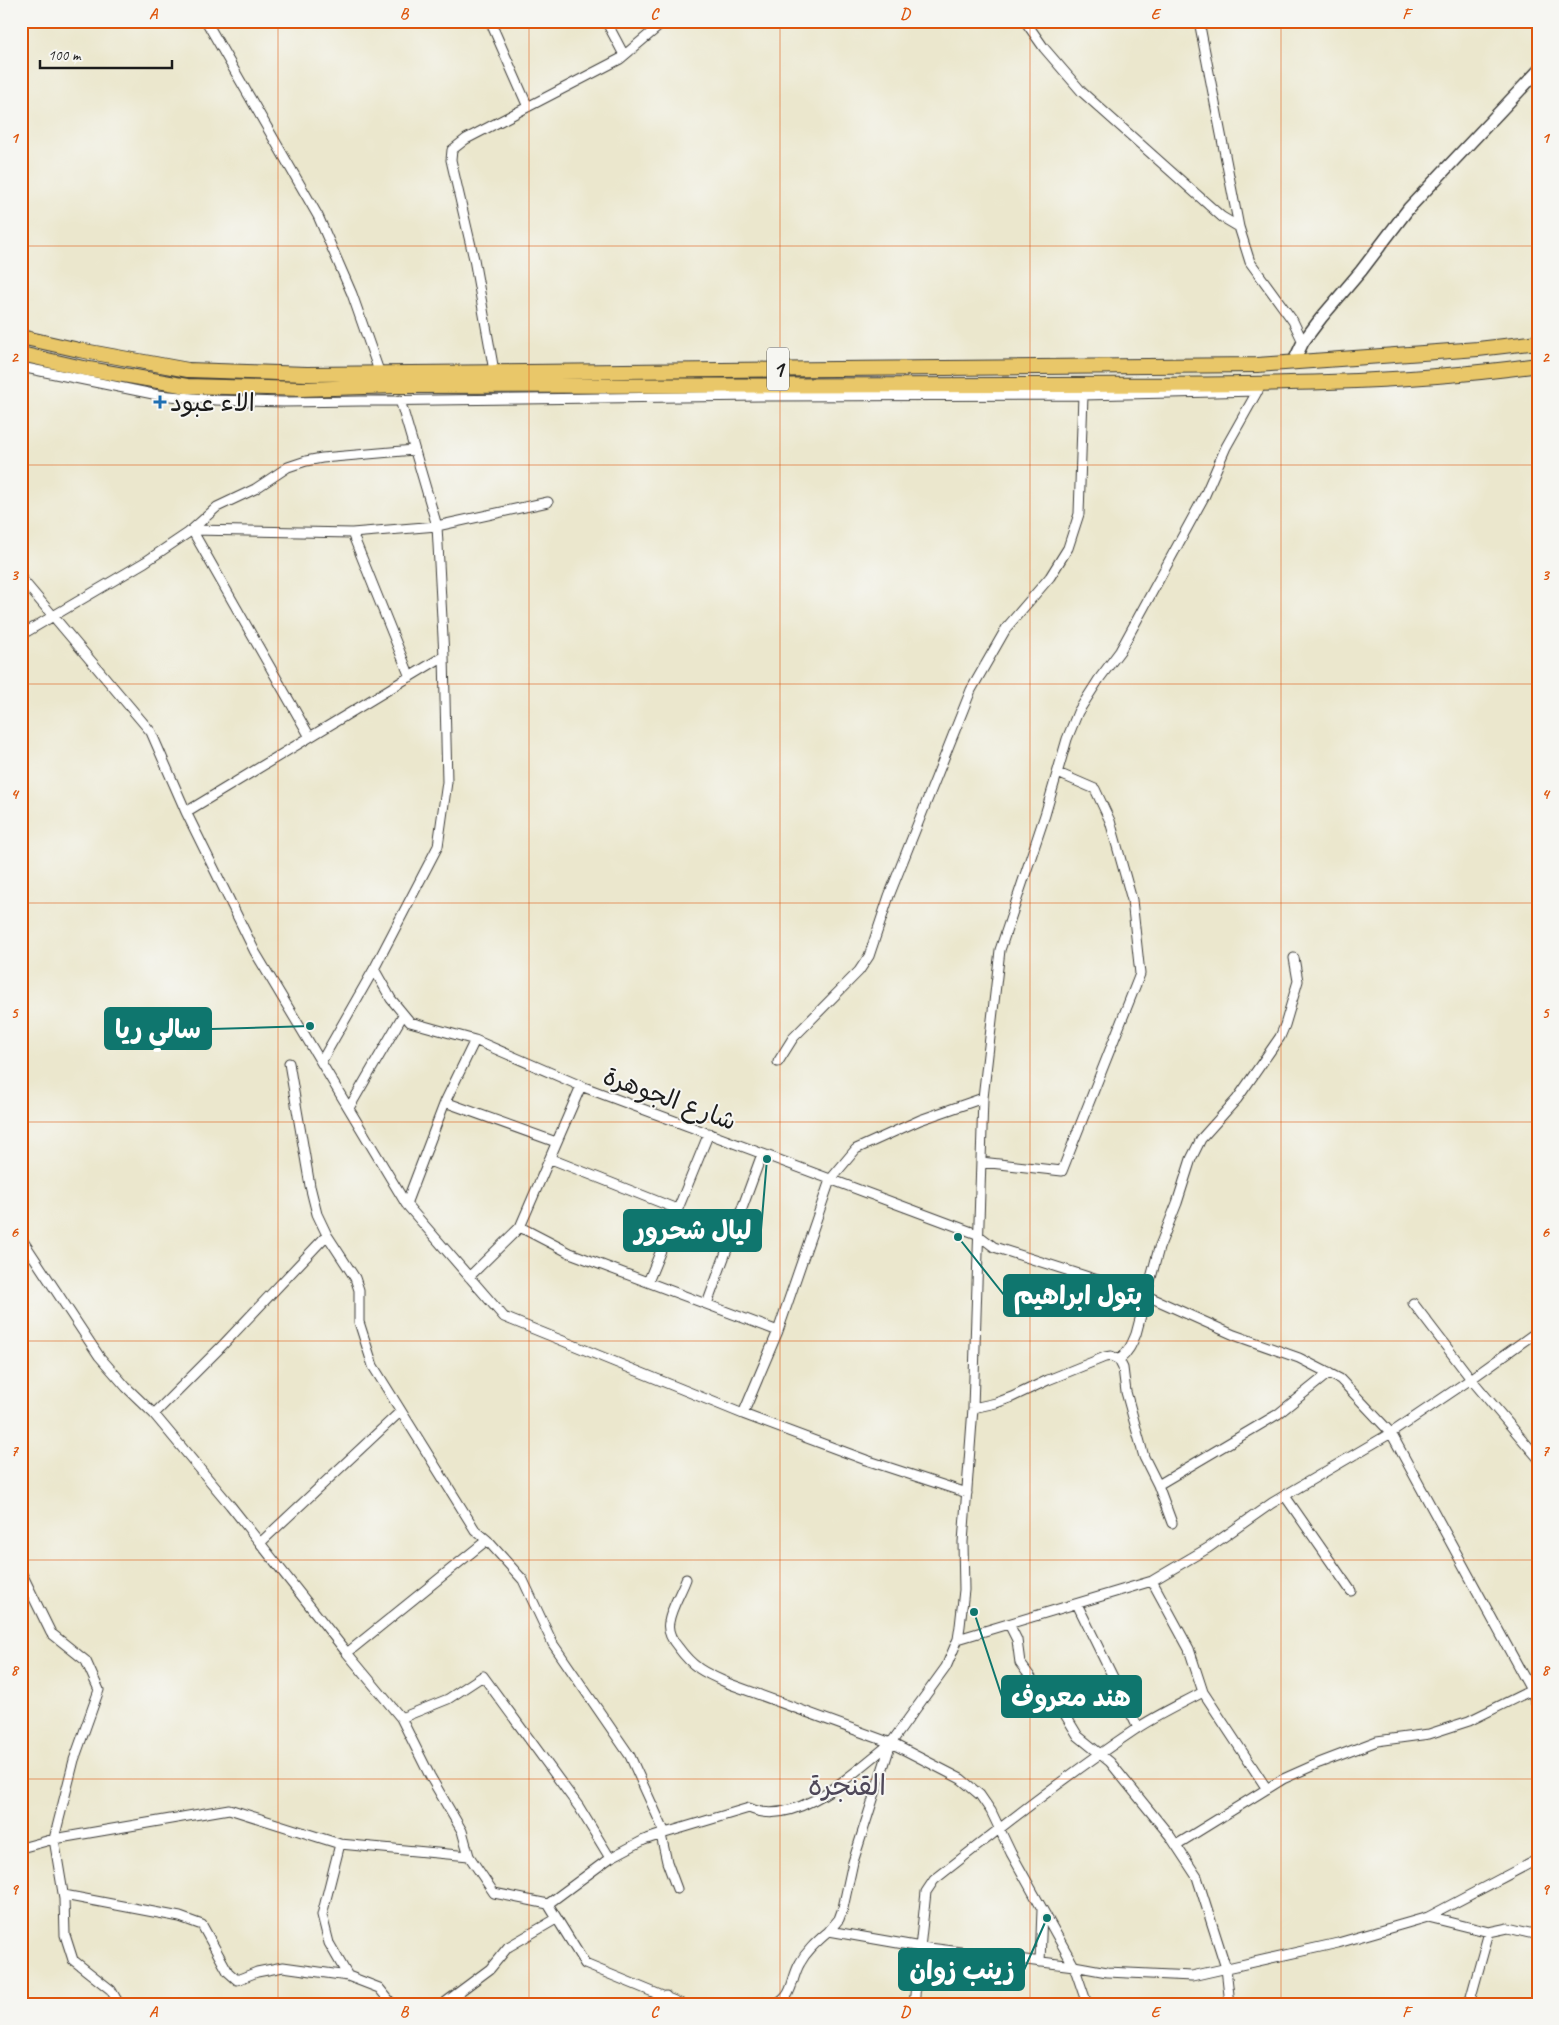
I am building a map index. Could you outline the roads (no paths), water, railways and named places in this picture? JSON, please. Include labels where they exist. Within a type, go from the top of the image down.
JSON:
[{"type":"main road","name":"1","points":[[21,337],[79,350],[188,370],[380,374],[1258,365],[1478,349],[1538,342]]},
{"type":"main road","name":"1","points":[[21,354],[83,368],[187,386],[302,389],[396,386],[1260,387],[1475,373],[1538,365]]},
{"type":"street","points":[[206,21],[318,216],[352,294],[380,374]]},
{"type":"street","points":[[490,21],[528,107]]},
{"type":"street","points":[[606,21],[624,55]]},
{"type":"street","points":[[494,372],[474,259],[451,160],[452,150],[457,145],[624,55],[665,21]]},
{"type":"street","points":[[1025,21],[1064,72],[1100,110],[1222,216],[1239,227]]},
{"type":"street","points":[[1199,21],[1239,227],[1250,262],[1293,321],[1303,342]]},
{"type":"street","points":[[1293,363],[1303,342],[1409,208],[1538,71]]},
{"type":"street","points":[[21,368],[158,396],[283,402],[1083,395],[1260,387]]},
{"type":"street","points":[[21,1238],[98,1356],[154,1414],[347,1653],[402,1718],[430,1776],[462,1831],[469,1856],[494,1893],[548,1904],[610,1858],[644,1840],[749,1808],[758,1813],[785,1812],[827,1794],[891,1743],[946,1667],[958,1639],[964,1590],[963,1542],[973,1408],[977,1234],[983,1098],[1000,950],[1058,773],[1067,739],[1078,712],[1098,679],[1120,651],[1205,495],[1226,447],[1260,387]]},
{"type":"street","points":[[778,1062],[793,1038],[859,971],[869,956],[889,896],[971,690],[1007,627],[1050,577],[1068,548],[1079,514],[1083,395]]},
{"type":"street","points":[[321,1062],[374,969],[438,846],[447,782],[444,656],[437,526],[400,400]]},
{"type":"street","points":[[21,635],[146,562],[192,530],[217,507],[255,489],[288,467],[322,458],[414,450]]},
{"type":"street","points":[[192,530],[352,533],[437,526],[548,502]]},
{"type":"street","points":[[192,530],[310,737]]},
{"type":"street","points":[[352,533],[410,677]]},
{"type":"street","points":[[21,578],[151,732],[186,812],[255,952],[406,1204],[504,1317],[743,1414],[866,1460],[967,1493]]},
{"type":"street","points":[[186,812],[444,656]]},
{"type":"street","points":[[980,1162],[1062,1171],[1140,974],[1132,900],[1110,821],[1095,789],[1058,773]]},
{"type":"street","points":[[1119,1360],[1130,1347],[1136,1334],[1159,1248],[1177,1203],[1191,1159],[1201,1139],[1237,1099],[1276,1043],[1286,1025],[1298,980],[1297,965],[1294,958]]},
{"type":"street","name":"شارع الجوهرة","points":[[374,969],[390,999],[410,1022],[475,1040],[581,1086],[977,1234],[994,1247],[1145,1295],[1234,1335],[1299,1358],[1329,1372],[1340,1379],[1356,1394],[1391,1432],[1534,1688],[1538,1707]]},
{"type":"street","points":[[349,1108],[403,1015]]},
{"type":"street","points":[[406,1204],[445,1102],[475,1040]]},
{"type":"street","points":[[289,1063],[310,1186],[327,1236],[355,1278],[359,1290],[359,1322],[374,1366],[475,1530],[487,1540],[523,1580],[553,1644],[630,1756],[663,1834],[667,1862],[676,1889]]},
{"type":"street","points":[[469,1277],[520,1227],[581,1086]]},
{"type":"street","points":[[743,1414],[778,1331],[830,1180],[856,1149],[920,1120],[983,1098]]},
{"type":"street","points":[[445,1102],[556,1142]]},
{"type":"street","points":[[648,1282],[709,1133]]},
{"type":"street","points":[[707,1304],[762,1154]]},
{"type":"street","points":[[551,1159],[677,1209]]},
{"type":"street","points":[[520,1227],[570,1253],[778,1331]]},
{"type":"street","points":[[154,1414],[327,1236]]},
{"type":"street","points":[[1413,1303],[1471,1379],[1538,1458]]},
{"type":"street","points":[[958,1639],[1152,1581],[1208,1548],[1285,1496],[1391,1432],[1471,1379],[1538,1331]]},
{"type":"street","points":[[973,1408],[1012,1397],[1105,1357],[1110,1356],[1119,1360],[1123,1368],[1134,1424],[1144,1457],[1158,1485],[1172,1523]]},
{"type":"street","points":[[1158,1485],[1278,1414],[1329,1372]]},
{"type":"street","points":[[260,1543],[401,1411]]},
{"type":"street","points":[[1285,1496],[1351,1591]]},
{"type":"street","points":[[347,1653],[487,1540]]},
{"type":"street","points":[[21,1572],[51,1633],[86,1661],[99,1690],[74,1760],[54,1839],[64,1896],[65,1935],[72,1960],[110,1990],[119,2004]]},
{"type":"street","points":[[686,1580],[668,1622],[668,1630],[674,1642],[690,1663],[730,1684],[891,1743],[961,1779],[980,1795],[991,1811],[1011,1853],[1074,1966],[1087,2004]]},
{"type":"street","points":[[1152,1581],[1189,1649],[1203,1692],[1267,1789]]},
{"type":"street","points":[[1077,1604],[1138,1728]]},
{"type":"street","points":[[1009,1624],[1017,1640],[1020,1663],[1040,1690],[1058,1703],[1078,1736],[1110,1762],[1176,1845],[1197,1877],[1226,1968],[1230,2004]]},
{"type":"street","points":[[402,1718],[448,1699],[482,1676],[579,1807],[610,1858]]},
{"type":"street","points":[[1176,1845],[1267,1789],[1319,1763],[1377,1741],[1429,1734],[1469,1721],[1534,1688]]},
{"type":"street","points":[[914,2004],[926,1892],[934,1880],[999,1828],[1100,1754],[1138,1728],[1203,1692]]},
{"type":"street","points":[[777,2004],[786,2000],[791,1991],[798,1966],[809,1949],[839,1919],[853,1862],[891,1743]]},
{"type":"street","points":[[21,1848],[54,1839],[229,1809],[340,1844],[469,1856]]},
{"type":"street","points":[[340,1844],[322,1916],[329,1943],[348,1976]]},
{"type":"street","points":[[829,1931],[921,1947],[1074,1966],[1107,1972],[1192,1976],[1338,1943],[1428,1917],[1538,1859]]},
{"type":"street","points":[[64,1896],[180,1917],[202,1924],[228,1972],[237,1980],[257,1972],[283,1967],[348,1976],[379,1988],[392,2004]]},
{"type":"street","points":[[548,1904],[585,1964],[682,2004]]},
{"type":"street","points":[[1040,1962],[1042,1910]]},
{"type":"street","points":[[1428,1917],[1490,1932],[1508,1928],[1538,1935]]},
{"type":"street","points":[[443,2004],[490,1969],[508,1947],[556,1919]]},
{"type":"street","points":[[1469,2004],[1490,1932]]},
{"type":"street","points":[[791,1991],[793,2004]]},
{"type":"street","points":[[649,2004],[666,1996]]},
{"type":"place","name":"الاء عبود","points":[[160,402]]},
{"type":"place","name":"سالي ريا","points":[[310,1026]]},
{"type":"place","name":"ليال شحرور","points":[[767,1159]]},
{"type":"place","name":"بتول ابراهيم","points":[[958,1237]]},
{"type":"place","name":"هند معروف","points":[[974,1612]]},
{"type":"place","name":"زينب زوان","points":[[1047,1918]]},
{"type":"district","name":"القنجرة","points":[[847,1785]]}]
